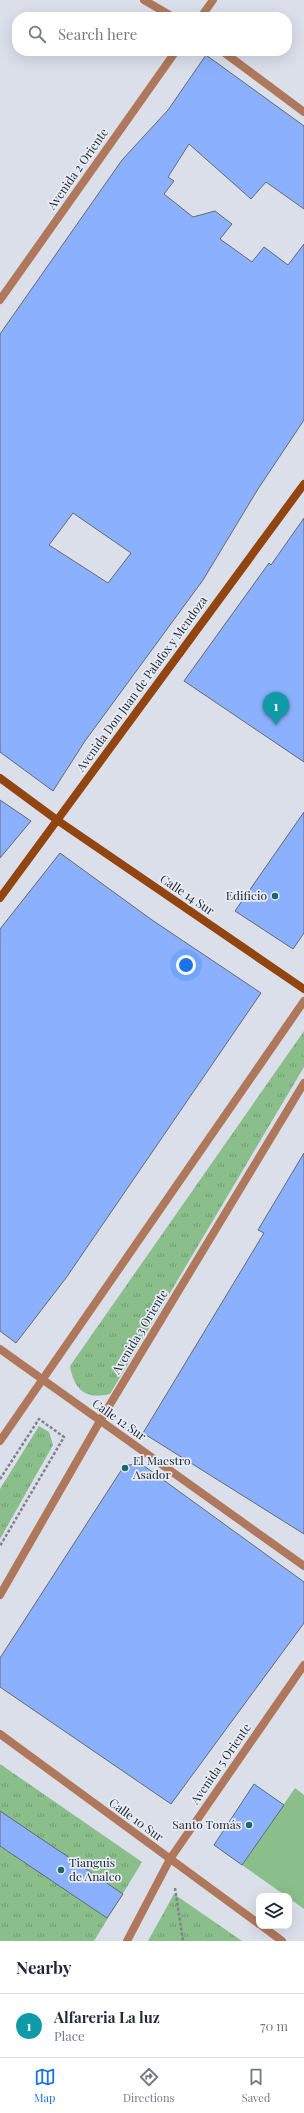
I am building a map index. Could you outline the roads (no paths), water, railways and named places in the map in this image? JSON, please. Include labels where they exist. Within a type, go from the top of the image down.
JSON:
[{"type":"main road","name":"Avenida Don Juan de Palafox y Mendoza","points":[[0,898],[304,484]]},
{"type":"main road","name":"Calle 14 Sur","points":[[0,778],[57,820],[304,989]]},
{"type":"street","points":[[144,0],[164,12]]},
{"type":"street","points":[[205,12],[213,0]]},
{"type":"street","name":"Avenida 2 Oriente","points":[[0,300],[172,56]]},
{"type":"street","points":[[229,56],[304,112]]},
{"type":"street","points":[[0,1441],[304,1001]]},
{"type":"street","name":"Avenida 3 Oriente","points":[[0,1595],[100,1421],[304,1083]]},
{"type":"street","name":"Calle 12 Sur","points":[[0,1349],[304,1566]]},
{"type":"street","name":"Avenida 5 Oriente","points":[[127,1941],[170,1859],[304,1665]]},
{"type":"street","name":"Calle 10 Sur","points":[[0,1734],[256,1922]]},
{"type":"street","points":[[266,1929],[282,1941]]},
{"type":"place","name":"Alfareria La luz","points":[[276,725]]},
{"type":"place","name":"Edificio","points":[[275,896]]},
{"type":"place","name":"El Maestro Asador","points":[[125,1468]]},
{"type":"place","name":"Santo Tomás","points":[[249,1825]]},
{"type":"place","name":"Tianguis de Analco","points":[[61,1870]]}]
